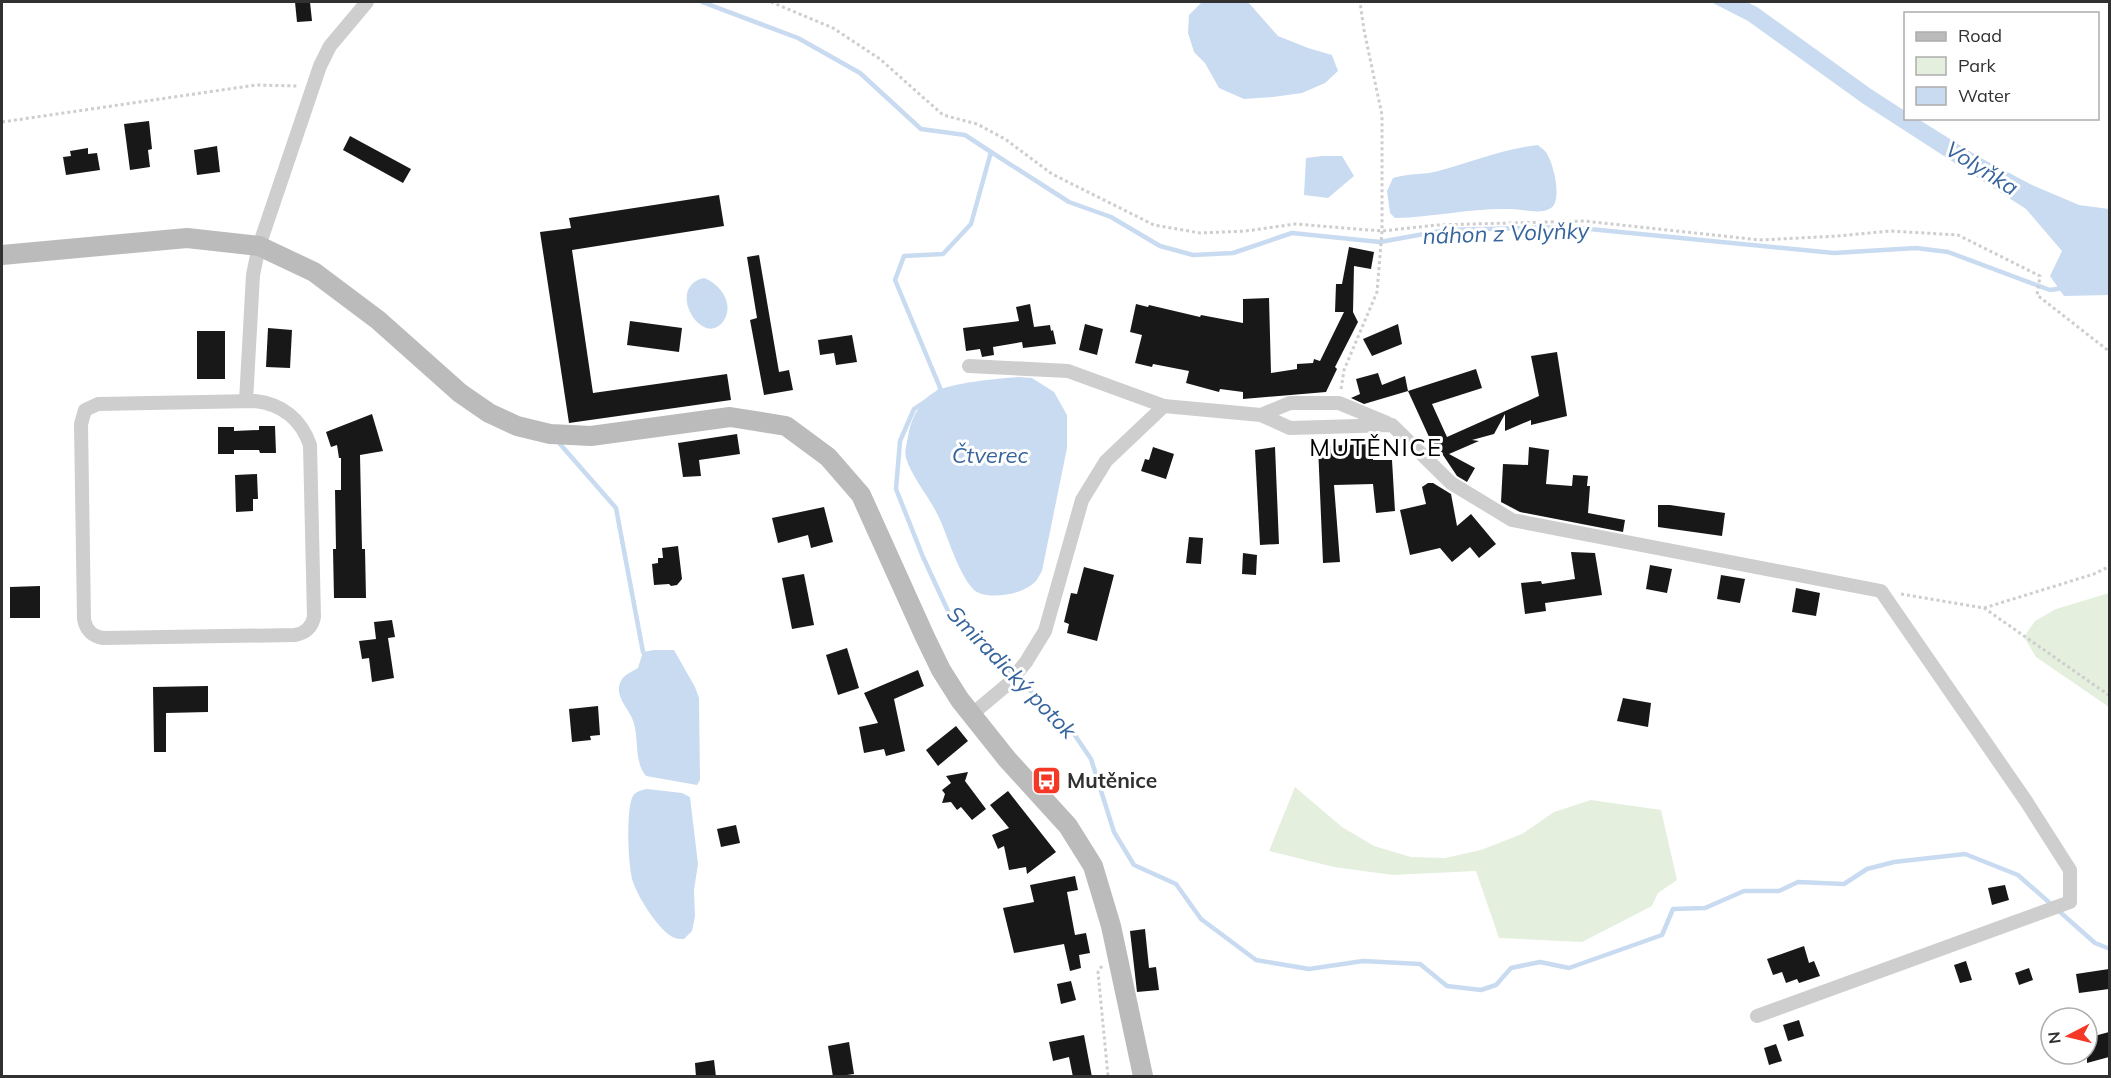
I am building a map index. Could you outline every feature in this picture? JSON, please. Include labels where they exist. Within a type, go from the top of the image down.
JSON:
[{"type":"street","points":[[246,401],[253,275],[259,246],[320,66],[330,46],[367,2]]},
{"type":"street","points":[[2,255],[187,238],[259,246],[314,272],[378,320],[460,393],[489,413],[517,426],[550,434],[591,436],[730,417],[786,426],[828,457],[861,495],[947,680],[971,715],[1007,759],[1068,826],[1093,866],[1112,926],[1143,1077]]},
{"type":"street","points":[[969,366],[1068,371],[1164,406],[1261,415],[1290,428],[1392,425]]},
{"type":"street","points":[[246,401],[266,402],[286,411],[302,428],[310,445],[313,623],[305,632],[295,634],[103,638],[93,635],[84,619],[81,424],[85,410],[99,404],[246,401]]},
{"type":"street","points":[[1261,415],[1290,403],[1339,403],[1392,425],[1451,483],[1512,520],[1881,591],[2026,801],[2070,870],[2070,902],[1757,1016]]},
{"type":"street","points":[[971,715],[1008,684],[1022,668],[1045,631],[1082,500],[1106,461],[1164,406]]},
{"type":"path","points":[[771,2],[843,34],[880,59],[943,115],[977,124],[1005,139],[1052,174],[1154,225],[1200,233],[1246,231],[1295,224],[1382,231],[1437,225],[1584,221],[1760,240],[1890,231],[1958,235],[2040,276],[2037,295],[2109,352]]},
{"type":"path","points":[[1339,403],[1344,370],[1377,292],[1382,231],[1382,115],[1360,2]]},
{"type":"path","points":[[2,122],[256,85],[313,87]]},
{"type":"path","points":[[1984,608],[2094,574],[2109,566]]},
{"type":"path","points":[[1881,591],[1984,608],[2109,696]]},
{"type":"path","points":[[1107,958],[1098,972],[1108,1077]]},
{"type":"green space","points":[[2110,593],[2109,707],[2036,657],[2024,637],[2035,621],[2056,609]]},
{"type":"green space","points":[[1295,787],[1342,827],[1374,846],[1411,857],[1445,858],[1481,850],[1522,834],[1554,812],[1591,800],[1661,810],[1677,880],[1658,893],[1652,906],[1582,942],[1499,938],[1476,871],[1393,875],[1334,867],[1269,851]]},
{"type":"water","points":[[1202,2],[1248,2],[1278,36],[1332,55],[1338,71],[1325,83],[1302,93],[1244,99],[1219,88],[1205,63],[1194,52],[1188,33],[1189,15]]},
{"type":"water","name":"Volyňka","points":[[1711,2],[1747,2],[1757,7],[1904,110],[1904,120],[1920,120],[1979,157],[2032,185],[2079,205],[2109,209],[2109,295],[2064,296],[2050,276],[2062,251],[2026,209],[1862,103],[1748,21]]},
{"type":"water","points":[[1538,145],[1548,156],[1556,180],[1555,204],[1547,210],[1496,209],[1395,218],[1390,213],[1387,191],[1393,178],[1434,172],[1499,153]]},
{"type":"water","points":[[1342,156],[1354,176],[1328,198],[1304,195],[1306,158]]},
{"type":"water","points":[[704,278],[721,290],[727,303],[726,316],[722,323],[714,328],[705,327],[697,322],[690,313],[687,303],[687,292],[693,284]]},
{"type":"water","name":"Čtverec","points":[[1018,377],[1032,378],[1054,392],[1067,415],[1067,448],[1042,571],[1035,582],[1023,590],[993,596],[979,593],[967,582],[937,514],[909,466],[906,448],[910,426],[915,415],[921,404],[933,393],[951,386]]},
{"type":"water","points":[[674,650],[699,698],[700,780],[697,785],[646,776],[639,763],[634,725],[620,697],[619,688],[623,678],[638,668],[643,652]]},
{"type":"water","points":[[647,789],[682,793],[690,797],[698,864],[694,890],[695,916],[692,931],[684,939],[669,935],[656,922],[633,882],[628,840],[630,805],[634,794]]},
{"type":"building","points":[[295,2],[310,2],[312,21],[297,22]]},
{"type":"building","points":[[149,121],[152,149],[148,150],[150,167],[130,170],[124,124]]},
{"type":"building","points":[[350,136],[411,169],[403,183],[343,150]]},
{"type":"building","points":[[217,146],[220,172],[197,175],[194,150]]},
{"type":"building","points":[[88,148],[88,154],[97,153],[100,170],[66,175],[63,157],[71,156],[70,151]]},
{"type":"building","points":[[719,195],[724,226],[572,250],[593,393],[727,374],[731,400],[569,423],[540,232],[571,228],[569,218]]},
{"type":"building","points":[[1349,247],[1374,252],[1371,269],[1354,266],[1353,312],[1358,322],[1335,367],[1337,369],[1326,392],[1243,399],[1243,392],[1220,389],[1219,392],[1186,383],[1189,371],[1135,363],[1142,335],[1130,332],[1136,304],[1243,323],[1243,299],[1269,298],[1271,373],[1297,369],[1297,364],[1313,363],[1314,359],[1320,361],[1344,312],[1335,312],[1336,284],[1342,284]]},
{"type":"building","points":[[759,255],[779,372],[789,370],[793,390],[764,395],[750,320],[757,318],[747,257]]},
{"type":"building","points":[[1030,304],[1034,327],[1050,325],[1056,344],[1023,348],[1022,342],[993,347],[994,355],[982,357],[980,349],[966,351],[963,328],[1019,321],[1016,307]]},
{"type":"building","points":[[630,321],[682,328],[679,352],[627,345]]},
{"type":"building","points":[[1085,324],[1103,329],[1097,355],[1079,350]]},
{"type":"building","points":[[1398,324],[1402,344],[1372,356],[1363,339]]},
{"type":"building","points":[[268,328],[292,330],[290,368],[266,367]]},
{"type":"building","points":[[197,331],[225,331],[225,379],[197,379]]},
{"type":"building","points":[[852,335],[857,362],[836,365],[834,353],[820,355],[818,340]]},
{"type":"building","points":[[1557,352],[1567,416],[1531,425],[1531,420],[1505,431],[1505,414],[1494,434],[1472,440],[1479,441],[1449,454],[1475,468],[1467,482],[1457,476],[1439,449],[1435,450],[1408,391],[1476,369],[1482,388],[1432,404],[1447,437],[1539,396],[1531,356]]},
{"type":"building","points":[[1378,373],[1382,385],[1405,376],[1408,391],[1364,404],[1351,398],[1360,394],[1356,379]]},
{"type":"building","points":[[372,414],[383,451],[360,455],[362,549],[365,549],[366,598],[334,598],[335,490],[341,490],[341,458],[339,458],[337,445],[331,447],[326,432]]},
{"type":"building","points":[[259,426],[275,426],[276,453],[234,450],[234,454],[218,454],[218,427],[234,427],[234,431],[259,430]]},
{"type":"building","points":[[737,434],[740,454],[699,460],[701,476],[683,477],[678,443]]},
{"type":"building","points":[[1374,444],[1373,460],[1392,460],[1395,511],[1376,513],[1373,484],[1334,485],[1340,562],[1323,563],[1318,446]]},
{"type":"building","points":[[1153,447],[1174,454],[1166,479],[1141,471],[1145,459],[1149,460]]},
{"type":"building","points":[[1275,447],[1279,544],[1260,545],[1255,450]]},
{"type":"building","points":[[1529,447],[1549,450],[1546,484],[1572,486],[1573,475],[1588,476],[1587,486],[1590,486],[1588,513],[1625,520],[1623,532],[1520,512],[1501,502],[1503,464],[1528,465]]},
{"type":"building","points":[[257,474],[258,499],[253,499],[253,511],[236,512],[235,475]]},
{"type":"building","points":[[1433,483],[1451,494],[1457,526],[1471,514],[1496,544],[1479,558],[1470,547],[1452,562],[1440,548],[1410,555],[1400,510],[1426,504],[1422,487]]},
{"type":"building","points":[[1658,505],[1725,513],[1722,536],[1658,527]]},
{"type":"building","points":[[824,507],[833,542],[811,548],[808,535],[778,543],[772,518]]},
{"type":"building","points":[[1189,537],[1203,538],[1201,564],[1186,563]]},
{"type":"building","points":[[678,546],[682,579],[677,585],[654,585],[652,564],[658,563],[658,558],[663,558],[662,548]]},
{"type":"building","points":[[1571,552],[1595,553],[1602,595],[1545,603],[1546,611],[1525,614],[1521,583],[1541,581],[1542,584],[1575,579]]},
{"type":"building","points":[[1243,553],[1257,555],[1256,575],[1242,574]]},
{"type":"building","points":[[1650,565],[1672,569],[1667,593],[1646,589]]},
{"type":"building","points":[[1084,567],[1114,575],[1097,641],[1067,633],[1069,624],[1064,622],[1071,593],[1077,594]]},
{"type":"building","points":[[804,574],[814,625],[792,629],[782,578]]},
{"type":"building","points":[[1721,575],[1745,579],[1740,603],[1717,599]]},
{"type":"building","points":[[40,586],[40,618],[10,618],[10,587]]},
{"type":"building","points":[[1796,588],[1820,593],[1816,616],[1792,612]]},
{"type":"building","points":[[392,620],[395,637],[388,638],[394,678],[372,682],[369,658],[362,659],[359,641],[376,639],[374,622]]},
{"type":"building","points":[[847,648],[859,688],[838,695],[826,655]]},
{"type":"building","points":[[918,670],[924,686],[894,699],[905,751],[886,756],[884,749],[864,753],[859,727],[878,723],[864,693]]},
{"type":"building","points":[[208,686],[208,712],[166,713],[166,752],[154,752],[153,687]]},
{"type":"building","points":[[1623,698],[1651,703],[1648,727],[1617,721]]},
{"type":"building","points":[[598,706],[600,735],[590,736],[591,740],[572,742],[569,709]]},
{"type":"building","points":[[956,726],[968,741],[938,766],[926,750]]},
{"type":"building","points":[[968,772],[965,781],[986,809],[972,820],[961,807],[957,810],[951,802],[942,803],[945,794],[942,790],[951,783],[946,776]]},
{"type":"building","points":[[1008,791],[1056,852],[1027,874],[1026,867],[1009,870],[1004,846],[998,849],[992,835],[1009,828],[990,805]]},
{"type":"building","points":[[736,825],[740,843],[721,847],[717,829]]},
{"type":"building","points":[[1075,876],[1078,890],[1067,892],[1075,935],[1086,933],[1090,953],[1079,955],[1081,968],[1070,971],[1064,944],[1014,953],[1003,908],[1034,902],[1030,885]]},
{"type":"building","points":[[2005,885],[2009,900],[1992,905],[1988,888]]},
{"type":"building","points":[[1145,929],[1149,968],[1156,967],[1159,990],[1137,992],[1130,931]]},
{"type":"building","points":[[1804,946],[1809,963],[1814,961],[1820,976],[1799,983],[1797,979],[1786,983],[1782,972],[1773,975],[1767,959]]},
{"type":"building","points":[[1966,961],[1972,980],[1960,983],[1954,965]]},
{"type":"building","points":[[2029,968],[2033,980],[2019,985],[2015,973]]},
{"type":"building","points":[[2109,969],[2109,989],[2079,993],[2076,974]]},
{"type":"building","points":[[1071,981],[1076,1000],[1061,1004],[1057,984]]},
{"type":"building","points":[[1799,1020],[1804,1036],[1788,1041],[1783,1025]]},
{"type":"building","points":[[2109,1032],[2109,1057],[2099,1060],[2099,1035]]},
{"type":"building","points":[[1084,1035],[1092,1077],[1073,1077],[1069,1057],[1053,1061],[1049,1042]]},
{"type":"building","points":[[849,1042],[854,1074],[833,1077],[828,1046]]},
{"type":"building","points":[[1776,1044],[1782,1061],[1769,1065],[1764,1048]]},
{"type":"building","points":[[714,1060],[716,1077],[696,1077],[695,1063]]},
{"type":"waterway","name":"Smiradický potok","points":[[702,2],[798,38],[860,73],[921,129],[965,135],[991,152],[971,224],[943,254],[904,256],[895,280],[941,390],[938,392]]},
{"type":"waterway","name":"náhon z Volyňky","points":[[991,152],[1069,202],[1111,217],[1160,246],[1193,255],[1233,253],[1292,233],[1380,242],[1446,230],[1569,227],[1834,253],[1916,248],[1948,252],[2050,290],[2064,288]]},
{"type":"waterway","name":"Smiradický potok","points":[[929,399],[914,409],[900,441],[896,489],[923,557],[948,611],[1072,731],[1091,759],[1114,832],[1134,865],[1176,884],[1201,919],[1256,960],[1309,969],[1363,961],[1420,964],[1447,986],[1481,990],[1496,985],[1511,968],[1540,962],[1569,968],[1662,935],[1673,909],[1705,908],[1744,891],[1779,891],[1798,882],[1844,884],[1867,869],[1894,862],[1965,854],[2018,875],[2095,943],[2110,949]]},
{"type":"waterway","points":[[560,444],[616,508],[643,652]]},
{"type":"place","name":"Mutěnice","points":[[1046,781]]},
{"type":"district","name":"MUTĚNICE","points":[[1376,448]]}]
